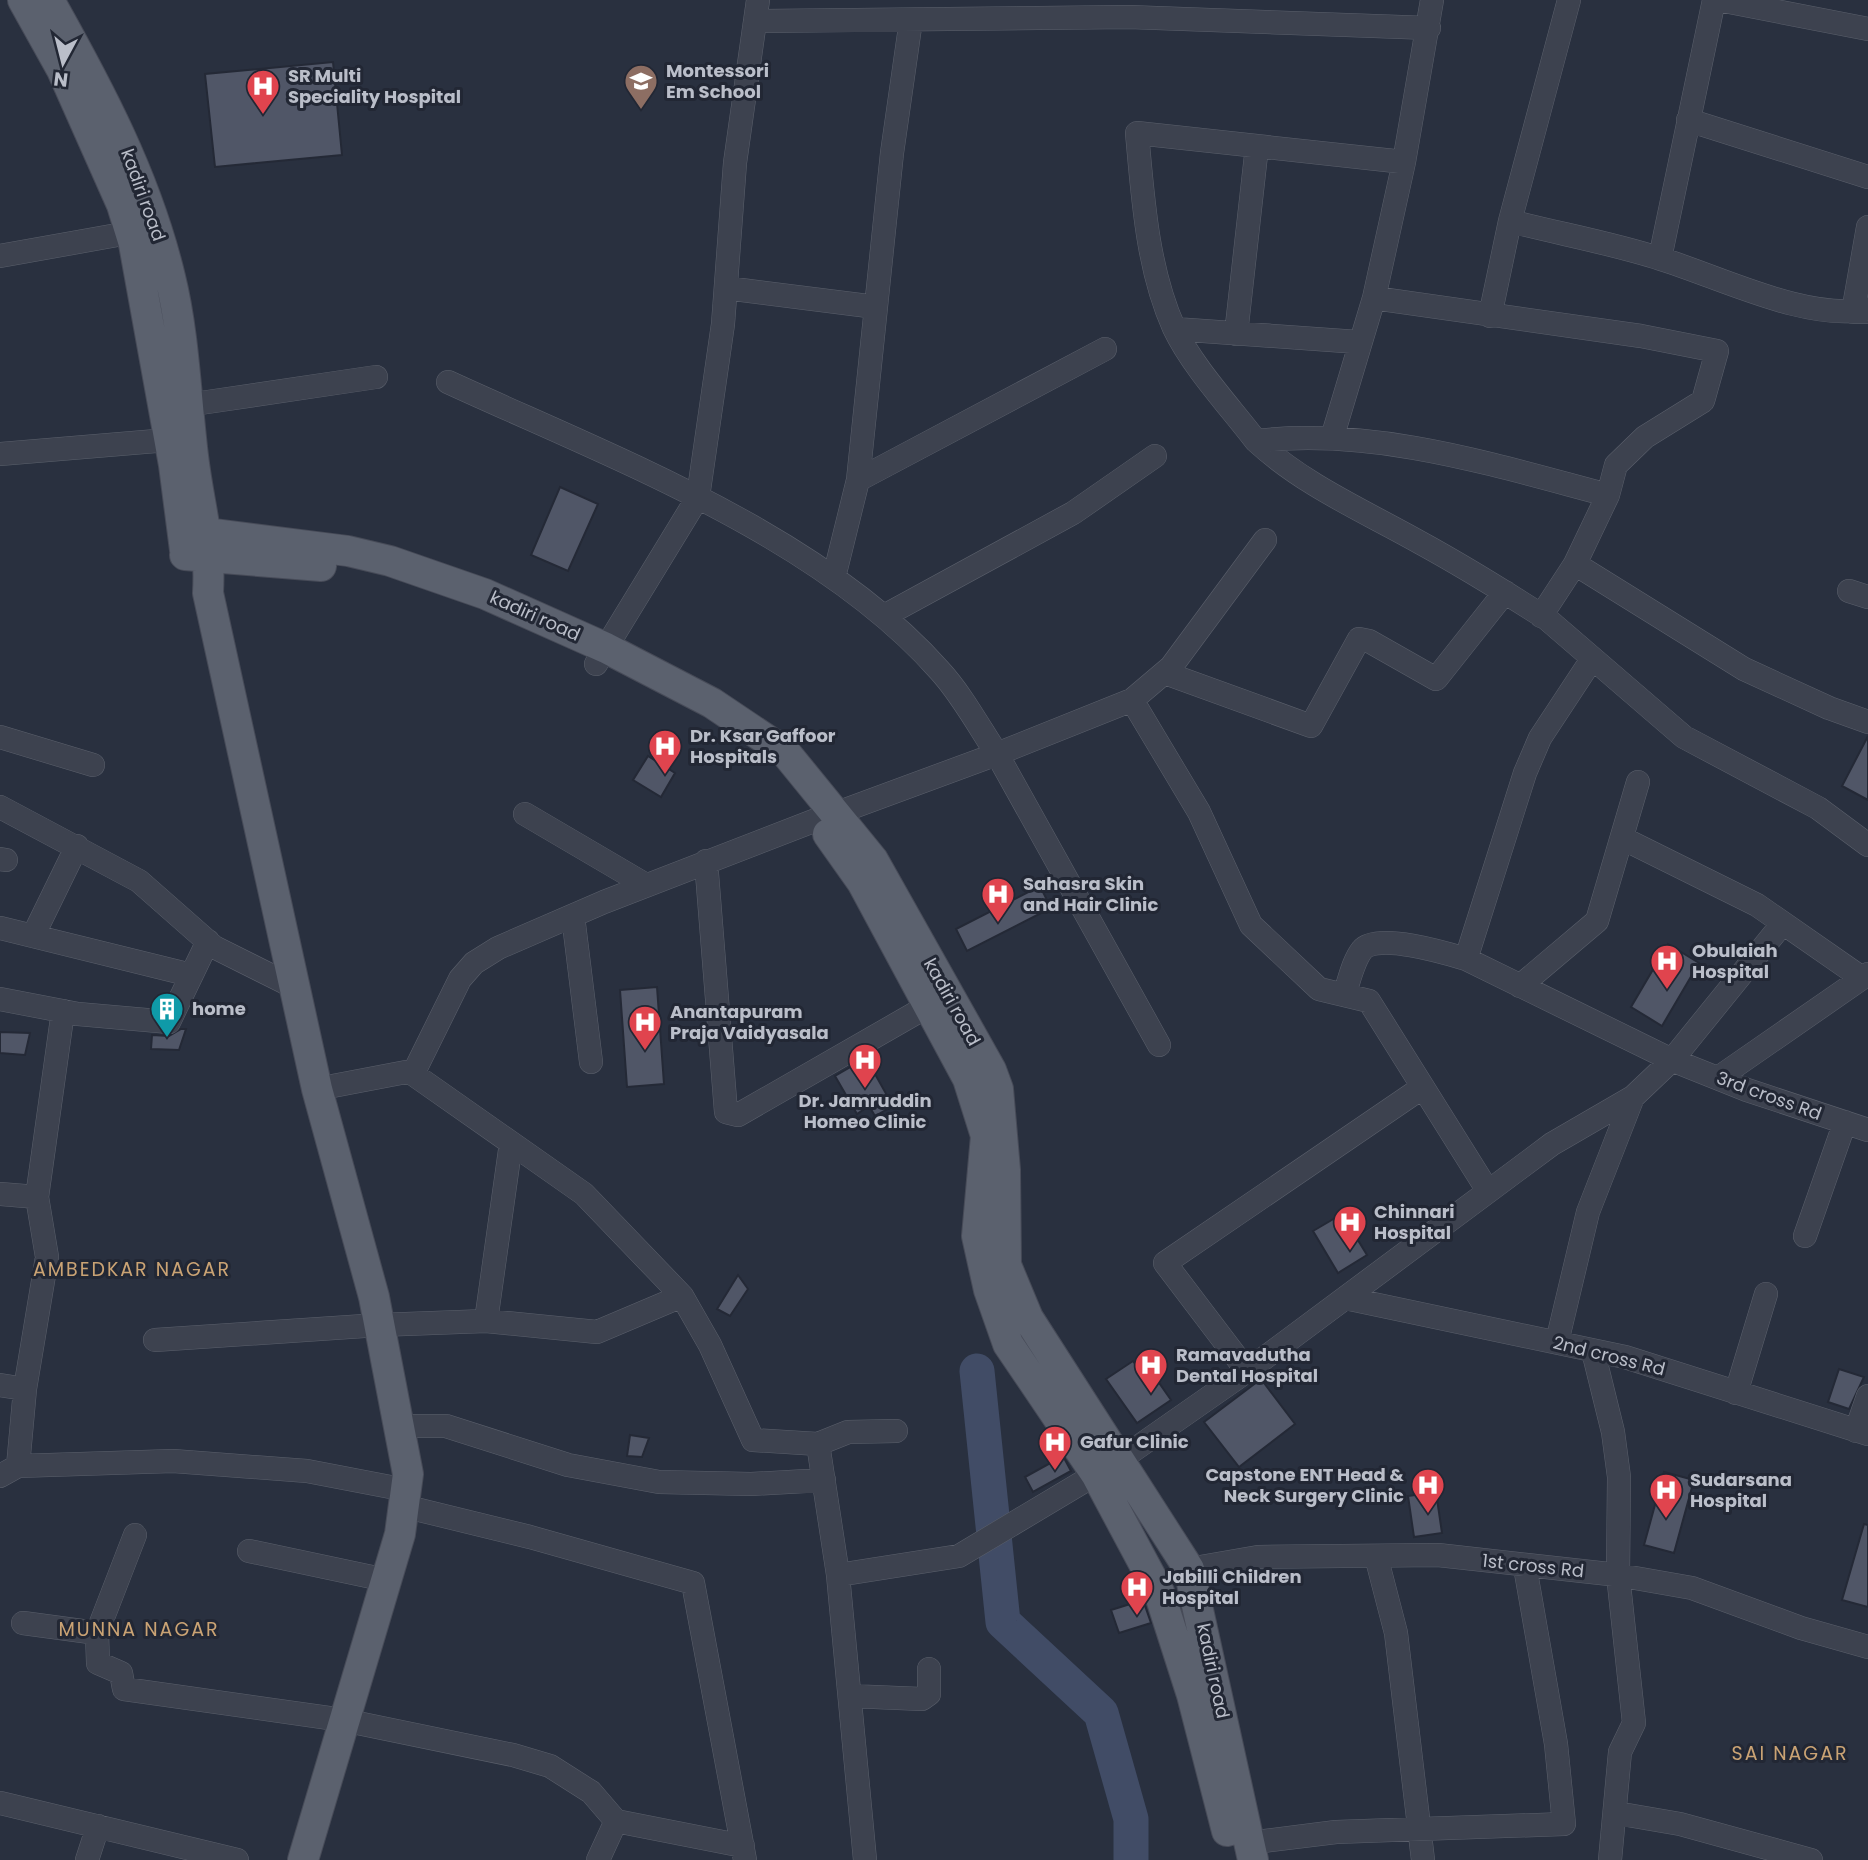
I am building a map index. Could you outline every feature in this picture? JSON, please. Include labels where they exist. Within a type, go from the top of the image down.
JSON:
[{"type":"main road","name":"kadiri road","points":[[23,0],[62,70],[122,205],[144,230],[139,265],[169,440],[196,543]]},
{"type":"main road","name":"kadiri road","points":[[49,0],[106,101],[144,230],[171,279],[193,457],[196,543]]},
{"type":"main road","name":"kadiri road","points":[[196,543],[402,582],[432,592],[601,656],[712,703],[767,737],[796,763],[968,1079],[986,1136],[977,1236],[989,1290],[1008,1344],[1189,1569],[1245,1854]]},
{"type":"main road","points":[[196,543],[317,1089],[379,1325],[408,1474],[400,1534],[303,1860]]},
{"type":"main road","name":"kadiri road","points":[[826,816],[873,860],[998,1089],[1005,1170],[1006,1265],[1028,1318],[1107,1467],[1159,1592],[1245,1854]]},
{"type":"street","points":[[1332,438],[1358,342],[1374,298],[1404,162],[1432,0]]},
{"type":"street","points":[[1490,316],[1510,221],[1569,0]]},
{"type":"street","points":[[1660,258],[1716,0],[1868,29]]},
{"type":"street","points":[[601,656],[698,497],[726,288],[735,163],[756,11],[911,20],[1129,17],[1429,27]]},
{"type":"street","points":[[834,577],[858,480],[891,153],[911,20]]},
{"type":"street","points":[[1688,120],[1868,177]]},
{"type":"street","points":[[1404,162],[1137,133],[1142,196],[1154,267],[1175,329],[1256,441],[1308,482],[1505,592],[1544,618],[1684,737],[1818,808],[1868,845]]},
{"type":"street","points":[[1236,334],[1256,146]]},
{"type":"street","points":[[1510,221],[1660,258],[1786,302],[1863,311],[1868,227]]},
{"type":"street","points":[[0,256],[144,230]]},
{"type":"street","points":[[726,288],[876,307]]},
{"type":"street","points":[[1374,298],[1641,337],[1717,351],[1703,401],[1645,437],[1616,465],[1608,495],[1575,564],[1544,618]]},
{"type":"street","points":[[1175,329],[1358,342]]},
{"type":"street","points":[[858,480],[1105,349]]},
{"type":"street","points":[[187,405],[376,377]]},
{"type":"street","points":[[448,382],[698,497],[834,577],[884,616],[942,672],[997,754],[1159,1045]]},
{"type":"street","points":[[1256,441],[1297,436],[1332,438],[1445,454],[1608,495]]},
{"type":"street","points":[[0,454],[169,440]]},
{"type":"street","points":[[884,616],[1062,519],[1155,456]]},
{"type":"street","points":[[413,1074],[460,979],[474,963],[498,948],[706,861],[997,754],[1132,699],[1165,673],[1265,540]]},
{"type":"street","points":[[1575,564],[1744,668],[1829,708],[1868,722]]},
{"type":"street","points":[[1165,673],[1311,726],[1359,639],[1369,641],[1436,679],[1505,592]]},
{"type":"street","points":[[1466,960],[1525,773],[1540,738],[1592,659]]},
{"type":"street","points":[[1132,699],[1199,811],[1251,925],[1319,989],[1369,1001],[1488,1191]]},
{"type":"street","points":[[0,737],[93,765]]},
{"type":"street","points":[[1520,986],[1597,920],[1638,782]]},
{"type":"street","points":[[0,807],[139,881],[208,941],[296,988]]},
{"type":"street","points":[[525,814],[646,885]]},
{"type":"street","points":[[1622,838],[1757,905],[1865,976],[1718,1078]]},
{"type":"street","points":[[33,936],[77,846]]},
{"type":"street","points":[[706,861],[726,1112],[730,1115],[738,1115],[928,1006]]},
{"type":"street","points":[[573,916],[591,1062]]},
{"type":"street","points":[[838,1575],[959,1556],[1107,1467],[1247,1371],[1552,1144],[1633,1097],[1672,1060],[1783,923]]},
{"type":"street","points":[[0,928],[191,975]]},
{"type":"street","points":[[0,999],[63,1011],[169,1022],[208,941]]},
{"type":"street","name":"3rd cross Rd","points":[[1344,995],[1360,950],[1368,944],[1387,942],[1466,960],[1672,1060],[1868,1130]]},
{"type":"street","points":[[63,1011],[37,1197],[47,1257],[9,1471],[173,1461],[307,1471],[693,1583],[744,1853],[617,1821],[591,1792],[550,1766],[343,1720],[124,1689],[121,1673],[98,1663],[100,1637],[97,1633]]},
{"type":"street","points":[[317,1089],[405,1072],[413,1074],[584,1194],[682,1296],[710,1345],[753,1440],[818,1444],[848,1432],[896,1431]]},
{"type":"street","points":[[1247,1371],[1165,1263],[1423,1087]]},
{"type":"street","points":[[1557,1342],[1588,1212],[1633,1097]]},
{"type":"street","points":[[1804,1236],[1845,1122]]},
{"type":"street","points":[[486,1321],[511,1143]]},
{"type":"street","points":[[0,1194],[37,1197]]},
{"type":"street","points":[[1736,1392],[1766,1294]]},
{"type":"street","points":[[155,1340],[379,1325],[486,1321],[597,1332],[682,1296]]},
{"type":"street","name":"2nd cross Rd","points":[[1345,1298],[1625,1357],[1862,1432]]},
{"type":"street","points":[[1593,1350],[1613,1432],[1619,1477],[1618,1575],[1634,1724],[1620,1752],[1610,1860]]},
{"type":"street","points":[[0,1385],[25,1388]]},
{"type":"street","points":[[1862,1432],[1868,1396]]},
{"type":"street","points":[[398,1426],[446,1426],[568,1465],[659,1482],[751,1485],[824,1480]]},
{"type":"street","points":[[818,1444],[838,1575],[865,1860]]},
{"type":"street","points":[[97,1633],[135,1535]]},
{"type":"street","points":[[249,1551],[386,1580]]},
{"type":"street","points":[[1376,1556],[1396,1633],[1423,1860]]},
{"type":"street","name":"1st cross Rd","points":[[1189,1569],[1258,1557],[1438,1556],[1618,1575],[1692,1588],[1801,1628],[1868,1647]]},
{"type":"street","points":[[1245,1854],[1336,1832],[1564,1824],[1556,1744],[1525,1567]]},
{"type":"street","points":[[23,1623],[97,1633]]},
{"type":"street","points":[[850,1696],[922,1699],[929,1694],[929,1669]]},
{"type":"street","points":[[0,1803],[237,1860]]},
{"type":"street","points":[[1616,1813],[1679,1824],[1811,1860]]},
{"type":"street","points":[[598,1860],[617,1821]]},
{"type":"street","points":[[87,1860],[98,1826]]},
{"type":"building","points":[[333,62],[342,155],[215,167],[205,74]]},
{"type":"building","points":[[560,487],[598,504],[568,571],[531,555]]},
{"type":"building","points":[[1868,736],[1868,800],[1842,786]]},
{"type":"building","points":[[648,756],[675,773],[661,797],[633,780]]},
{"type":"building","points":[[1040,886],[1051,908],[967,951],[956,929]]},
{"type":"building","points":[[1668,944],[1699,963],[1662,1026],[1631,1007]]},
{"type":"building","points":[[657,987],[664,1084],[627,1087],[620,990]]},
{"type":"building","name":"home","points":[[186,1029],[179,1050],[151,1049],[152,1035],[169,1036]]},
{"type":"building","points":[[0,1032],[30,1033],[25,1055],[0,1053]]},
{"type":"building","points":[[866,1058],[893,1106],[875,1116],[869,1106],[857,1114],[835,1076]]},
{"type":"building","points":[[1342,1214],[1367,1255],[1338,1273],[1313,1231]]},
{"type":"building","points":[[738,1275],[748,1289],[730,1316],[717,1309]]},
{"type":"building","points":[[1133,1361],[1141,1372],[1148,1367],[1171,1400],[1137,1423],[1106,1379]]},
{"type":"building","points":[[1839,1369],[1864,1377],[1849,1409],[1828,1402]]},
{"type":"building","points":[[1261,1379],[1295,1424],[1239,1467],[1204,1422]]},
{"type":"building","points":[[630,1435],[649,1438],[642,1457],[627,1456]]},
{"type":"building","points":[[1063,1456],[1071,1471],[1033,1492],[1025,1477]]},
{"type":"building","points":[[1664,1472],[1694,1480],[1674,1553],[1644,1545]]},
{"type":"building","points":[[1436,1492],[1442,1533],[1414,1537],[1408,1496]]},
{"type":"building","points":[[1864,1524],[1868,1525],[1868,1607],[1842,1600]]},
{"type":"building","points":[[1143,1600],[1151,1623],[1119,1633],[1111,1610]]},
{"type":"waterway","points":[[977,1371],[1003,1622],[1101,1713],[1131,1819],[1131,1860]]},
{"type":"place","name":"Montessori Em School","points":[[641,111]]},
{"type":"place","name":"SR Multi Speciality Hospital","points":[[263,116]]},
{"type":"place","name":"Dr. Ksar Gaffoor Hospitals","points":[[665,776]]},
{"type":"place","name":"Sahasra Skin and Hair Clinic","points":[[998,924]]},
{"type":"place","name":"Obulaiah Hospital","points":[[1667,991]]},
{"type":"place","name":"home","points":[[167,1039]]},
{"type":"place","name":"Anantapuram Praja Vaidyasala","points":[[645,1052]]},
{"type":"place","name":"Dr. Jamruddin Homeo Clinic","points":[[865,1090]]},
{"type":"place","name":"Chinnari Hospital","points":[[1350,1252]]},
{"type":"place","name":"Ramavadutha Dental Hospital","points":[[1151,1395]]},
{"type":"place","name":"Gafur Clinic","points":[[1055,1472]]},
{"type":"place","name":"Capstone ENT Head & Neck Surgery Clinic","points":[[1428,1515]]},
{"type":"place","name":"Sudarsana Hospital","points":[[1666,1520]]},
{"type":"place","name":"Jabilli Children Hospital","points":[[1137,1617]]},
{"type":"district","name":"AMBEDKAR NAGAR","points":[[132,1269]]},
{"type":"district","name":"MUNNA NAGAR","points":[[139,1629]]},
{"type":"district","name":"SAI NAGAR","points":[[1790,1753]]}]
